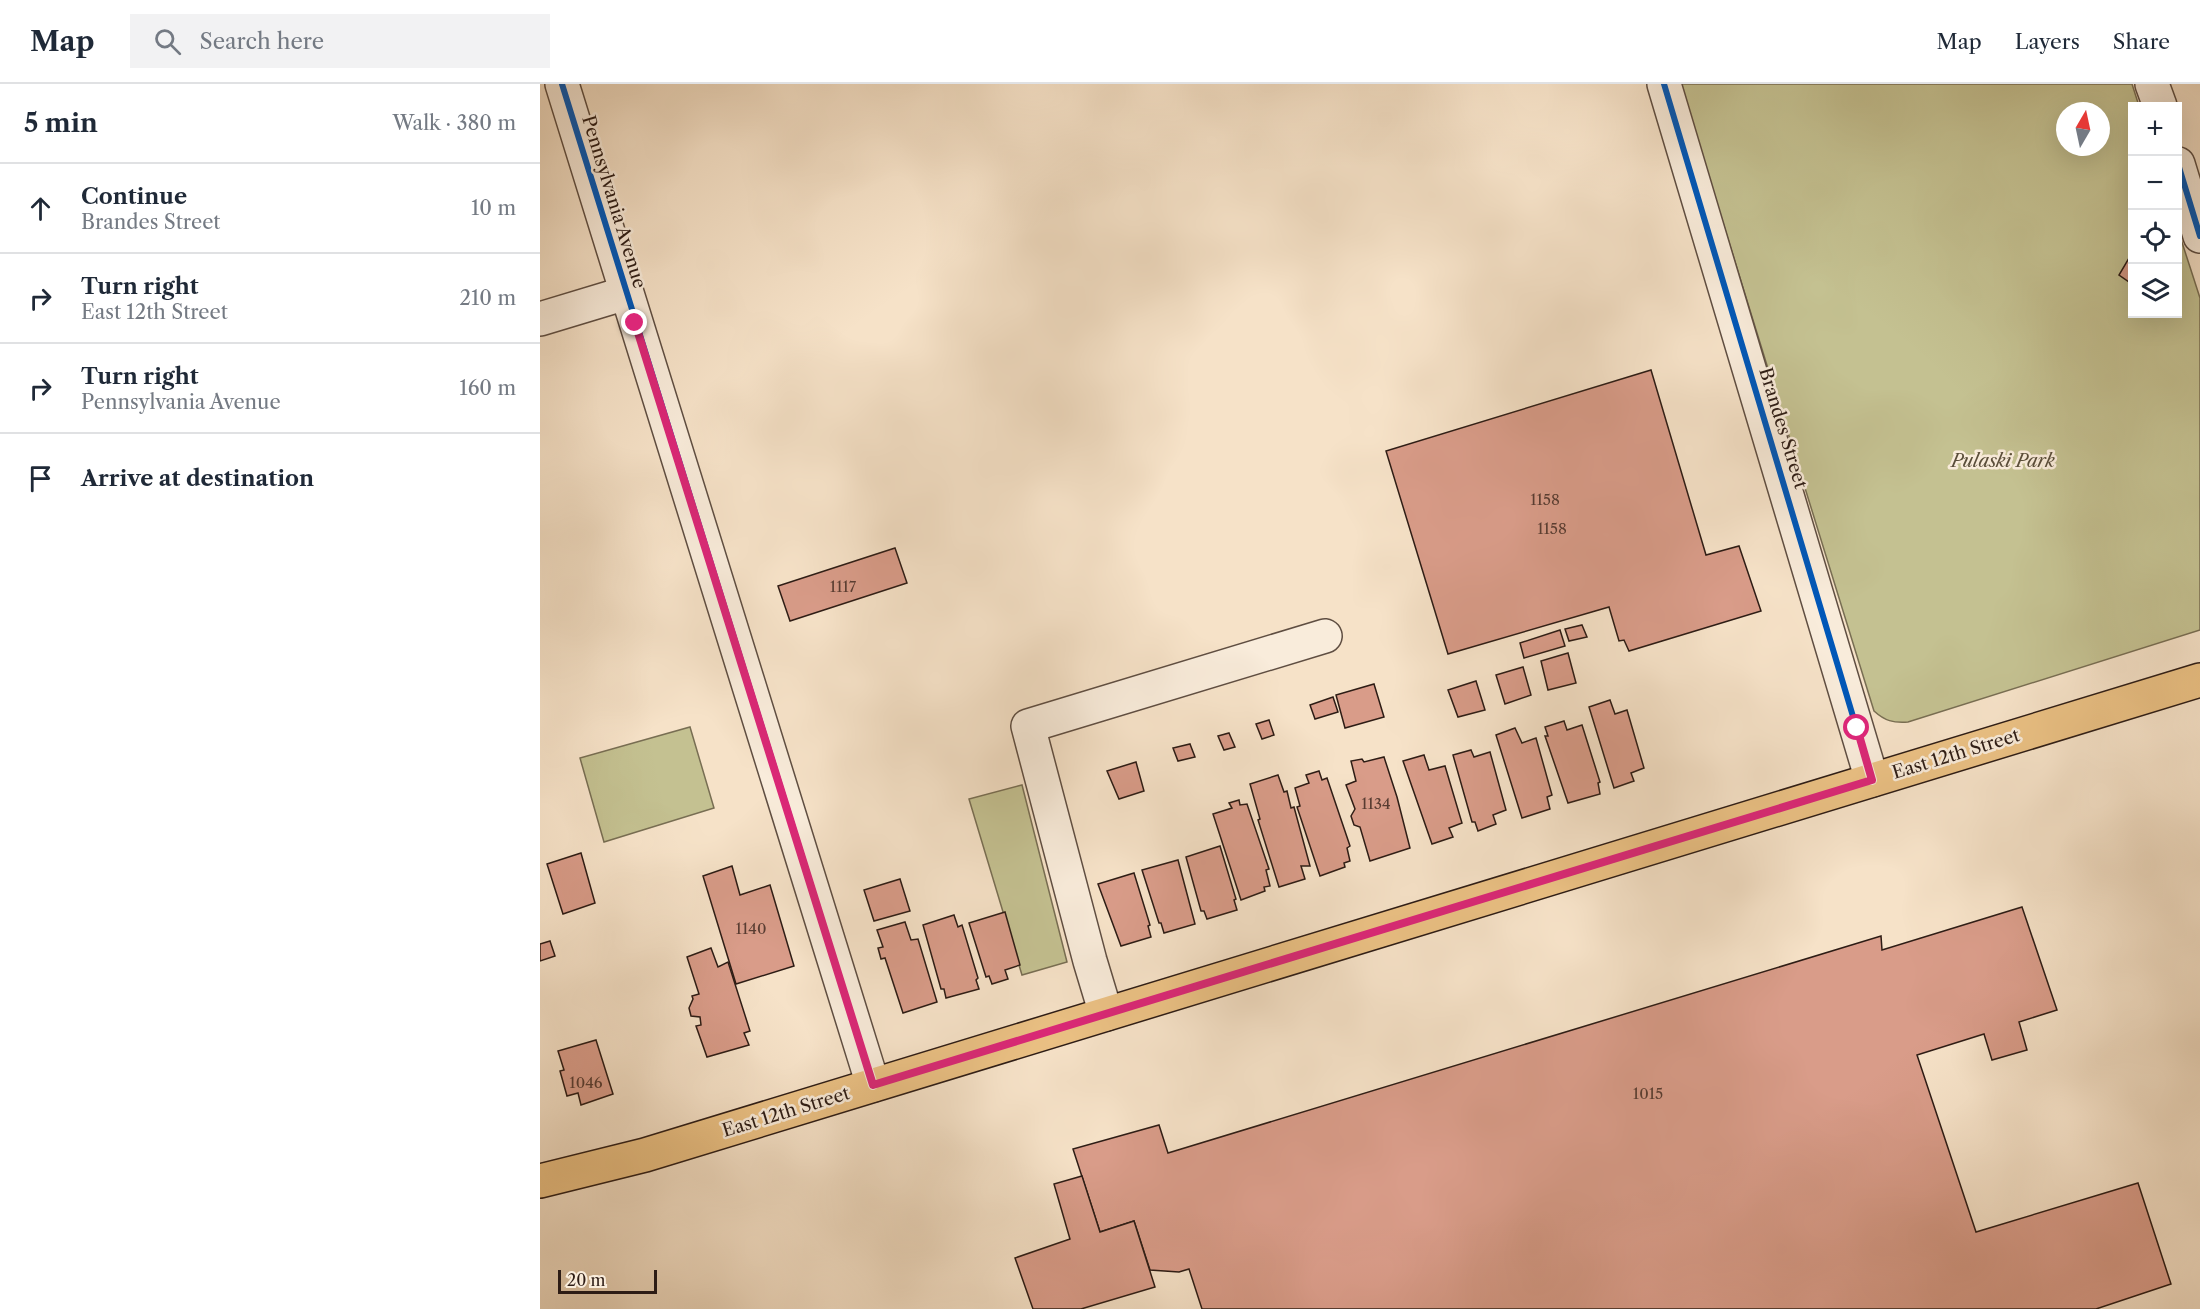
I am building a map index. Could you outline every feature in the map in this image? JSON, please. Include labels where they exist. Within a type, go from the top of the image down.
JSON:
[{"type":"main road","name":"East 12th Street","points":[[540,1181],[645,1155],[2200,680]]},
{"type":"street","name":"Pennsylvania Avenue","points":[[562,84],[873,1085]]},
{"type":"street","name":"Brandes Street","points":[[1664,84],[1872,780]]},
{"type":"street","points":[[2152,84],[2159,102]]},
{"type":"street","points":[[2182,155],[2200,148]]},
{"type":"street","points":[[2182,177],[2200,236]]},
{"type":"street","points":[[540,319],[627,293]]},
{"type":"street","points":[[1106,1014],[1028,726],[1325,636]]},
{"type":"green space","name":"Pulaski Park","points":[[1680,84],[2132,84],[2138,102],[2128,102],[2128,318],[2182,318],[2182,242],[2200,298],[2200,630],[1908,722],[1890,721],[1874,711]]},
{"type":"green space","points":[[690,727],[714,808],[604,842],[580,758]]},
{"type":"green space","points":[[1022,785],[1067,962],[1022,975],[969,799]]},
{"type":"building","points":[[2128,260],[2128,281],[2119,275]]},
{"type":"building","points":[[1651,370],[1706,555],[1739,546],[1761,611],[1629,651],[1624,640],[1619,641],[1609,607],[1448,654],[1386,451]]},
{"type":"building","points":[[895,548],[907,583],[790,621],[778,586]]},
{"type":"building","points":[[1582,625],[1587,637],[1569,641],[1565,629]]},
{"type":"building","points":[[1560,630],[1565,646],[1524,658],[1520,643]]},
{"type":"building","points":[[1568,653],[1576,683],[1548,690],[1541,661]]},
{"type":"building","points":[[1523,667],[1531,695],[1505,704],[1496,675]]},
{"type":"building","points":[[1476,681],[1485,710],[1458,717],[1448,690]]},
{"type":"building","points":[[1374,684],[1384,717],[1345,728],[1336,695]]},
{"type":"building","points":[[1333,697],[1338,712],[1315,719],[1310,705]]},
{"type":"building","points":[[1610,700],[1615,714],[1627,710],[1644,768],[1631,773],[1634,781],[1614,788],[1589,707]]},
{"type":"building","points":[[1269,720],[1274,735],[1262,739],[1256,724]]},
{"type":"building","points":[[1564,721],[1567,730],[1582,725],[1600,782],[1598,783],[1600,794],[1568,803],[1545,736],[1548,736],[1545,727]]},
{"type":"building","points":[[1515,728],[1522,743],[1536,738],[1552,795],[1547,797],[1550,809],[1522,818],[1496,735]]},
{"type":"building","points":[[1229,733],[1235,747],[1224,750],[1218,736]]},
{"type":"building","points":[[1190,744],[1195,757],[1178,761],[1173,748]]},
{"type":"building","points":[[1471,750],[1474,757],[1490,752],[1506,810],[1493,815],[1496,824],[1478,831],[1475,822],[1472,822],[1453,755]]},
{"type":"building","points":[[1424,755],[1429,770],[1445,766],[1462,823],[1449,828],[1453,837],[1432,844],[1403,761]]},
{"type":"building","points":[[1384,757],[1410,848],[1370,861],[1360,827],[1354,825],[1351,816],[1355,809],[1346,785],[1356,781],[1351,761],[1362,759],[1364,762]]},
{"type":"building","points":[[1136,762],[1144,791],[1119,799],[1107,771]]},
{"type":"building","points":[[1319,771],[1322,780],[1327,778],[1350,846],[1347,848],[1350,861],[1344,863],[1345,867],[1320,876],[1297,807],[1300,806],[1295,788],[1309,783],[1306,775]]},
{"type":"building","points":[[1278,775],[1284,792],[1287,791],[1291,808],[1294,807],[1310,866],[1301,866],[1305,879],[1279,887],[1258,820],[1260,819],[1250,784]]},
{"type":"building","points":[[1239,800],[1240,805],[1247,804],[1269,869],[1266,870],[1270,886],[1264,887],[1265,891],[1241,900],[1213,814],[1232,808],[1229,803]]},
{"type":"building","points":[[1220,846],[1236,899],[1234,900],[1237,910],[1207,919],[1204,911],[1201,911],[1186,857]]},
{"type":"building","points":[[581,853],[595,903],[563,914],[547,864]]},
{"type":"building","points":[[1178,860],[1195,924],[1164,933],[1142,870]]},
{"type":"building","points":[[732,866],[740,895],[770,885],[794,966],[736,984],[703,876]]},
{"type":"building","points":[[1134,873],[1150,925],[1148,926],[1151,937],[1121,946],[1098,884]]},
{"type":"building","points":[[900,879],[910,911],[874,921],[864,890]]},
{"type":"building","points":[[2022,907],[2057,1010],[2019,1022],[2027,1050],[1992,1060],[1984,1034],[1917,1055],[1976,1232],[2138,1183],[2171,1284],[2096,1309],[1202,1309],[1189,1269],[1179,1272],[1150,1270],[1134,1221],[1100,1232],[1073,1149],[1159,1125],[1168,1153],[1881,936],[1882,950]]},
{"type":"building","points":[[1005,912],[1020,965],[1005,970],[1008,979],[992,984],[989,976],[986,977],[969,923]]},
{"type":"building","points":[[954,915],[958,927],[962,925],[978,978],[976,980],[979,989],[946,998],[944,989],[941,989],[923,925]]},
{"type":"building","points":[[905,922],[911,940],[918,939],[937,1002],[903,1013],[885,958],[881,959],[878,948],[883,947],[877,930]]},
{"type":"building","points":[[550,941],[555,956],[540,961],[540,944]]},
{"type":"building","points":[[711,948],[718,967],[728,962],[750,1031],[744,1033],[749,1045],[707,1057],[696,1026],[701,1025],[700,1017],[691,1016],[689,1008],[692,996],[699,994],[687,957]]},
{"type":"building","points":[[596,1040],[613,1094],[581,1105],[578,1093],[567,1096],[560,1071],[564,1070],[558,1051]]},
{"type":"building","points":[[1082,1176],[1100,1232],[1134,1221],[1155,1287],[1081,1309],[1033,1309],[1015,1258],[1070,1239],[1054,1184]]},
{"type":"cycle path","points":[[562,84],[873,1085]]},
{"type":"cycle path","points":[[1664,84],[1872,780]]},
{"type":"cycle path","points":[[2182,177],[2200,236]]},
{"type":"route","points":[[635,323],[873,1085],[1872,780],[1857,728]]}]
